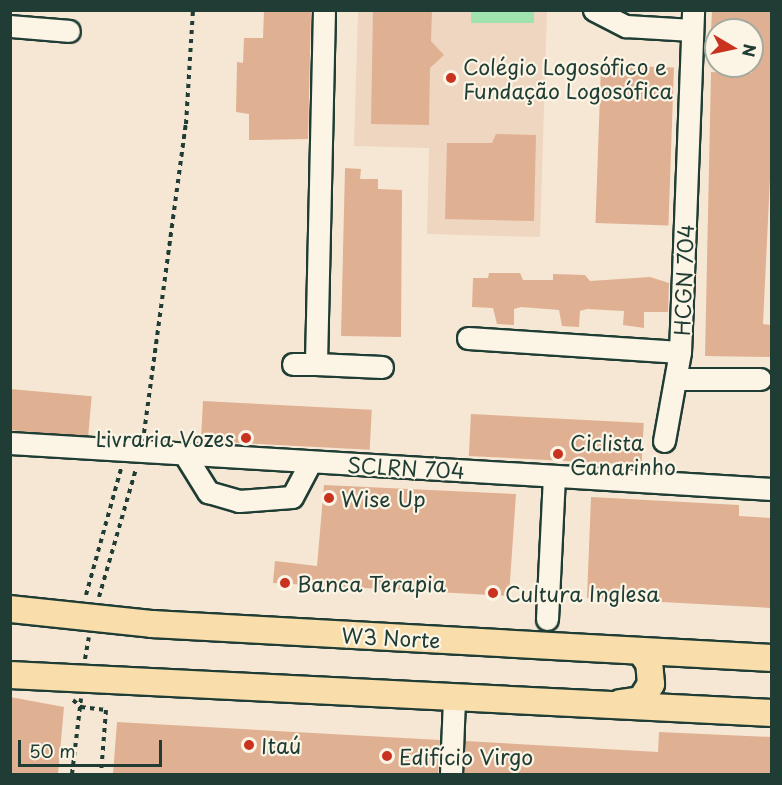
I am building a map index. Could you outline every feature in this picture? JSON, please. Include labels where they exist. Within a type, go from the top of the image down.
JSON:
[{"type":"main road","name":"W3 Norte","points":[[10,609],[86,616],[641,652],[771,658]]},
{"type":"main road","points":[[578,705],[641,700],[652,675],[641,652]]},
{"type":"main road","points":[[10,675],[578,705],[771,712]]},
{"type":"street","points":[[316,364],[324,10]]},
{"type":"street","name":"HCGN 704","points":[[468,338],[680,352],[692,20],[636,26],[600,17],[594,10]]},
{"type":"street","points":[[10,26],[69,31]]},
{"type":"street","points":[[664,441],[679,380],[680,352]]},
{"type":"street","points":[[293,364],[382,367]]},
{"type":"street","points":[[679,380],[760,379]]},
{"type":"street","name":"SCLRN 704","points":[[10,443],[771,489]]},
{"type":"street","points":[[184,455],[208,492],[239,501],[292,497],[311,462]]},
{"type":"street","points":[[547,620],[554,476]]},
{"type":"street","points":[[452,774],[454,698]]},
{"type":"path","points":[[72,774],[81,707],[86,616],[134,452],[186,124],[193,10]]},
{"type":"path","points":[[86,616],[134,452]]},
{"type":"path","points":[[48,677],[81,707],[106,710],[101,774]]},
{"type":"shaded area","name":"Colégio Logosófico e Fundação Logosófica","points":[[358,11],[547,11],[540,237],[427,234],[429,148],[354,146]]},
{"type":"green space","points":[[471,11],[534,11],[534,23],[471,23]]},
{"type":"building","points":[[264,10],[311,10],[308,139],[249,140],[249,114],[236,112],[237,62],[243,63],[244,38],[263,38]]},
{"type":"building","points":[[373,10],[432,10],[431,41],[444,55],[430,68],[429,125],[371,124]]},
{"type":"building","points":[[712,10],[771,10],[771,158],[763,324],[771,325],[771,357],[705,356],[711,78],[764,78],[764,18],[712,18]]},
{"type":"building","points":[[601,65],[674,68],[668,225],[595,223]]},
{"type":"building","points":[[496,134],[536,135],[534,221],[445,219],[447,143],[492,143]]},
{"type":"building","points":[[345,168],[361,169],[360,179],[378,179],[378,189],[402,190],[401,337],[341,336]]},
{"type":"building","points":[[489,273],[520,273],[523,280],[553,280],[553,274],[585,275],[590,281],[650,277],[669,283],[668,312],[644,312],[644,328],[623,325],[624,311],[587,309],[580,311],[579,327],[562,326],[559,310],[521,307],[514,309],[514,325],[497,324],[493,308],[472,307],[473,278],[488,278]]},
{"type":"building","points":[[10,389],[92,396],[88,437],[10,430]]},
{"type":"building","points":[[203,401],[372,410],[370,450],[201,441]]},
{"type":"building","points":[[471,414],[644,423],[642,465],[469,456]]},
{"type":"building","points":[[324,485],[516,494],[509,596],[273,583],[275,561],[317,566]]},
{"type":"building","points":[[591,497],[739,505],[739,516],[771,518],[771,608],[587,598]]},
{"type":"building","points":[[10,697],[64,707],[58,774],[10,774]]},
{"type":"building","points":[[117,722],[440,740],[438,774],[113,774]]},
{"type":"building","points":[[659,732],[771,737],[771,774],[464,774],[465,741],[658,752]]},
{"type":"place","name":"Colégio Logosófico e Fundação Logosófica","points":[[451,78]]},
{"type":"place","name":"Livraria Vozes","points":[[246,438]]},
{"type":"place","name":"Ciclista Canarinho","points":[[558,454]]},
{"type":"place","name":"Wise Up","points":[[329,498]]},
{"type":"place","name":"Banca Terapia","points":[[285,583]]},
{"type":"place","name":"Cultura Inglesa","points":[[493,593]]},
{"type":"place","name":"Itaú","points":[[249,745]]},
{"type":"place","name":"Edifício Virgo","points":[[387,756]]}]
